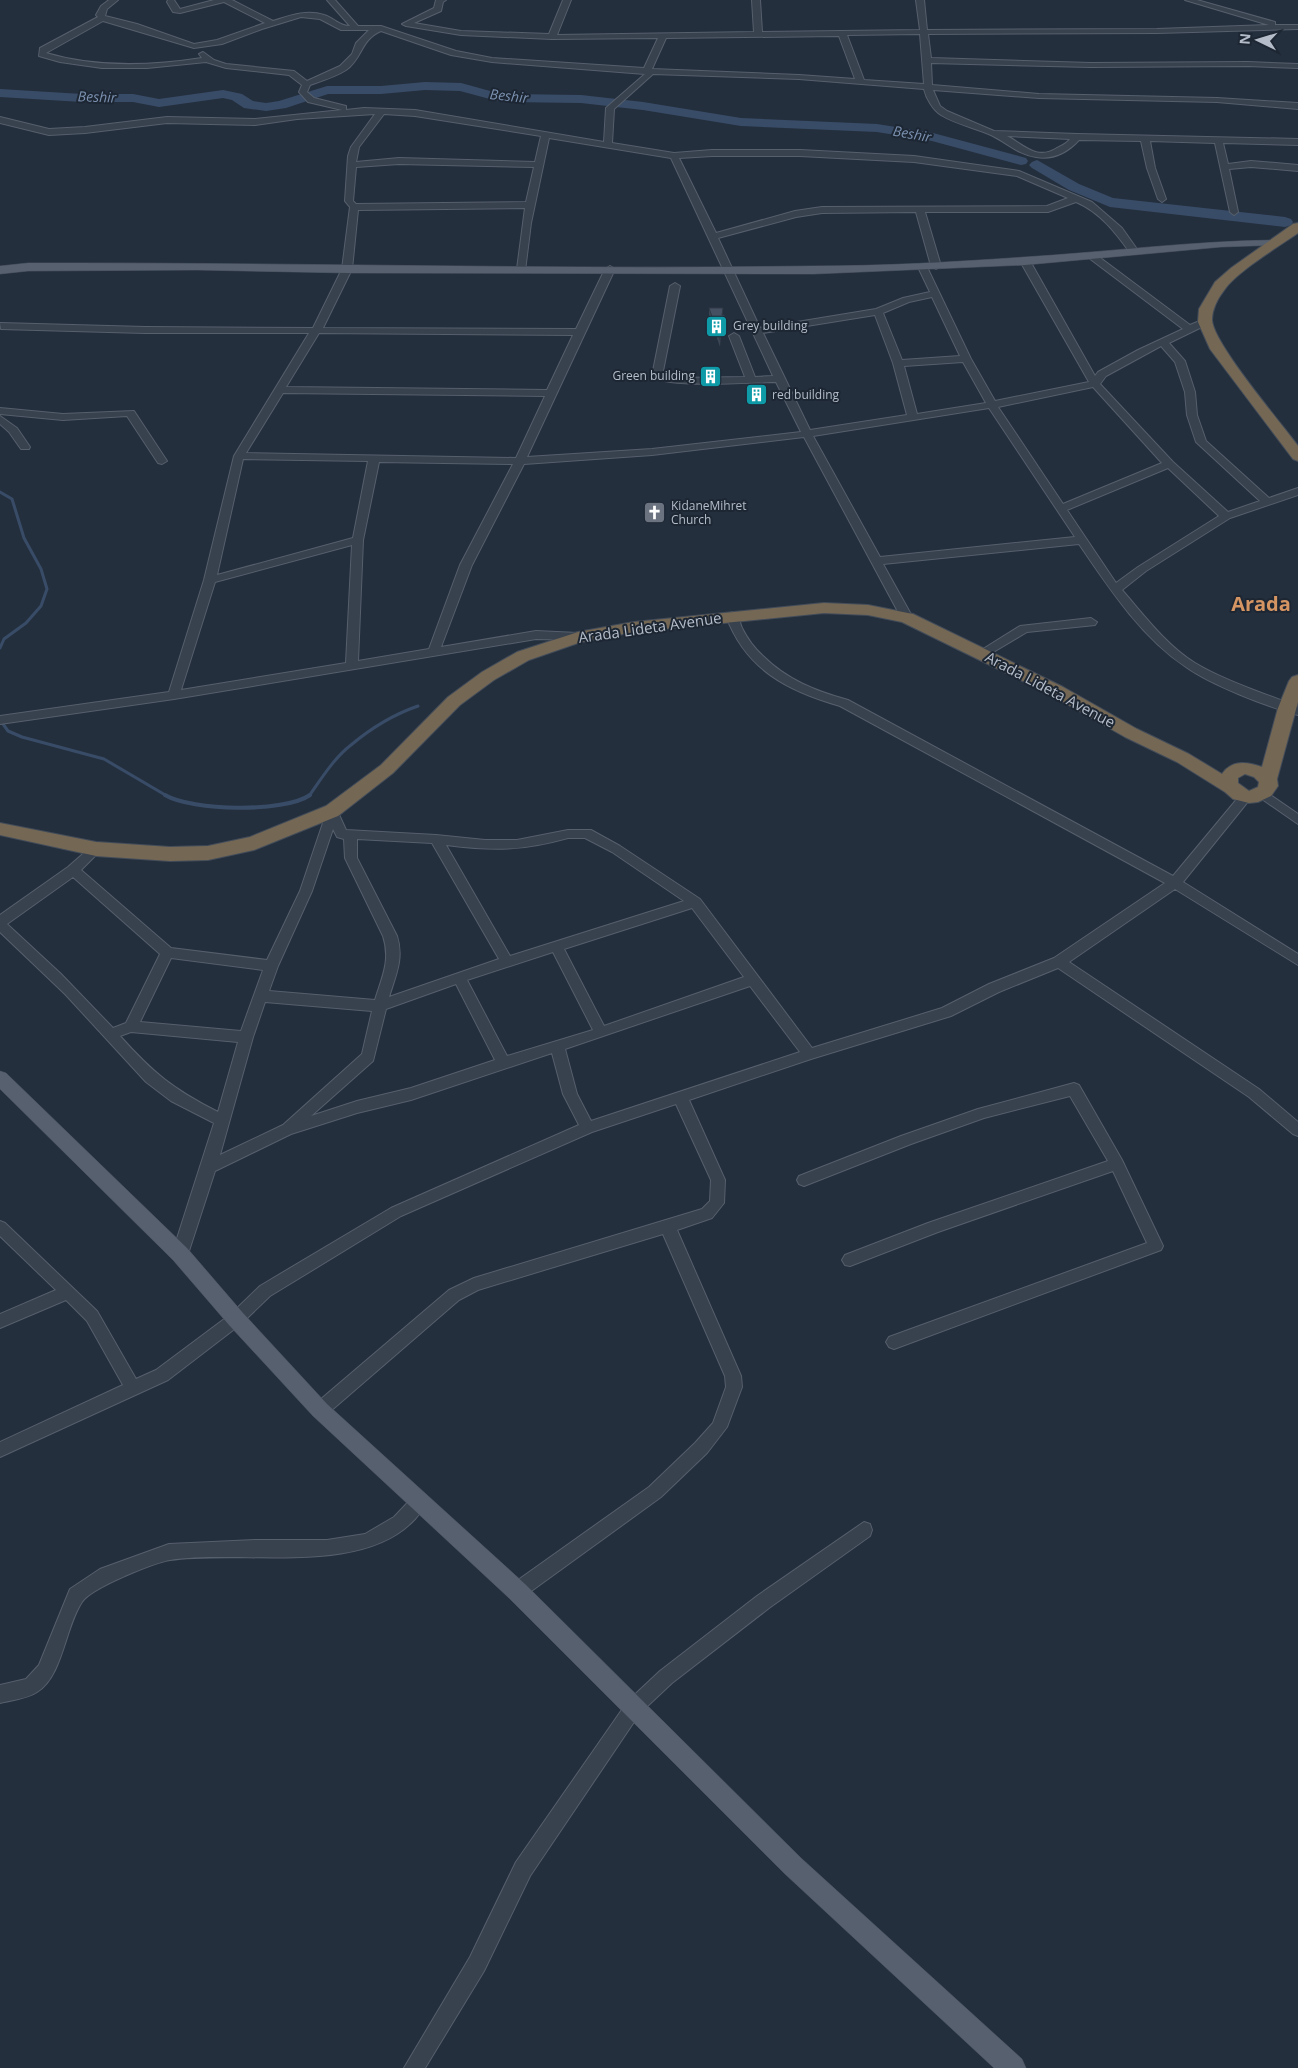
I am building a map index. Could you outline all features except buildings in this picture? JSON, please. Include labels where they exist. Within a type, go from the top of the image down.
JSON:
[{"type":"highway","points":[[1293,230],[1236,271],[1220,285],[1206,309],[1205,322],[1217,349],[1298,456]]},
{"type":"highway","name":"Arada Lideta Avenue","points":[[3,833],[96,849],[170,854],[208,853],[254,843],[332,811],[387,769],[454,701],[488,676],[523,656],[578,637],[634,627],[824,608],[868,610],[907,618],[1057,691],[1131,733],[1183,758],[1237,792],[1259,790],[1256,770],[1183,758]]},
{"type":"highway","points":[[1259,790],[1275,747],[1292,710],[1298,681]]},
{"type":"highway","points":[[1230,786],[1228,780],[1230,774],[1275,747]]},
{"type":"main road","points":[[0,270],[28,267],[197,266],[727,271],[929,267],[1092,256],[1221,244],[1275,242]]},
{"type":"main road","points":[[0,1078],[180,1254],[236,1319],[320,1410],[517,1591],[793,1866],[1013,2068]]},
{"type":"street","points":[[102,18],[100,14],[114,0]]},
{"type":"street","points":[[171,2],[176,10],[180,11],[200,8],[225,0],[272,23]]},
{"type":"street","points":[[331,0],[355,28]]},
{"type":"street","points":[[194,46],[219,42],[272,23],[309,15],[322,17],[339,27],[380,28],[406,24],[438,9],[439,1],[442,0]]},
{"type":"street","points":[[552,37],[567,0]]},
{"type":"street","points":[[756,0],[758,36]]},
{"type":"street","points":[[920,0],[927,60],[926,73],[928,88],[933,101],[944,113],[1010,140],[1022,150],[1028,164],[1077,198],[1089,204],[1113,224],[1134,252]]},
{"type":"street","points":[[1188,0],[1298,31]]},
{"type":"street","points":[[1204,0],[1298,27]]},
{"type":"street","points":[[209,60],[149,66],[114,65],[76,62],[42,54],[43,50],[102,18],[134,26],[194,46],[209,60],[226,66],[284,71],[292,73],[306,84]]},
{"type":"street","points":[[406,24],[462,33],[552,37],[1157,31],[1298,27]]},
{"type":"street","points":[[364,111],[311,100],[303,92],[306,84],[343,68],[356,55],[359,45],[370,33],[380,28],[454,53],[492,60],[648,71],[860,81],[1039,96],[1217,100],[1298,106]]},
{"type":"street","points":[[842,34],[860,81]]},
{"type":"street","points":[[608,146],[610,108],[649,75],[648,71],[662,37]]},
{"type":"street","points":[[927,60],[1091,65],[1248,64],[1298,66]]},
{"type":"street","points":[[0,120],[50,132],[65,132],[167,120],[255,122],[296,116],[364,111],[415,113],[544,136],[674,156],[712,153],[800,153],[882,156],[960,164],[1028,164],[1053,155],[1063,148],[1068,148],[1077,137]]},
{"type":"street","points":[[174,695],[210,580],[239,456],[317,330],[346,268],[354,207],[349,201],[352,156],[356,147],[381,112]]},
{"type":"street","points":[[993,133],[1077,137],[1298,142]]},
{"type":"street","points":[[522,269],[524,235],[544,136]]},
{"type":"street","points":[[1145,138],[1151,168],[1162,199]]},
{"type":"street","points":[[1218,139],[1226,168],[1234,212]]},
{"type":"street","points":[[674,156],[714,236],[727,271],[807,434],[907,618]]},
{"type":"street","points":[[352,165],[399,161],[539,165]]},
{"type":"street","points":[[1226,168],[1252,164],[1298,168]]},
{"type":"street","points":[[714,236],[795,214],[814,211],[842,209],[1048,209],[1077,198]]},
{"type":"street","points":[[354,207],[529,205]]},
{"type":"street","points":[[920,210],[935,294],[966,359],[992,405],[1115,589],[1157,637],[1190,665],[1230,685],[1292,710]]},
{"type":"street","points":[[1092,256],[1189,329]]},
{"type":"street","points":[[1025,261],[1095,384],[1169,464],[1226,516]]},
{"type":"street","points":[[433,653],[466,564],[520,461],[578,332],[610,269]]},
{"type":"street","points":[[675,286],[657,376],[675,381],[780,379]]},
{"type":"street","points":[[758,331],[878,312],[906,300],[935,294]]},
{"type":"street","points":[[878,312],[898,363],[913,417]]},
{"type":"street","points":[[239,456],[520,461],[652,452],[807,434],[992,405],[1095,384],[1102,374],[1205,322]]},
{"type":"street","points":[[0,326],[73,329],[578,332]]},
{"type":"street","points":[[734,336],[751,380]]},
{"type":"street","points":[[1163,342],[1175,354],[1183,370],[1190,392],[1192,415],[1201,442],[1266,501]]},
{"type":"street","points":[[898,363],[966,359]]},
{"type":"street","points":[[280,390],[551,393]]},
{"type":"street","points":[[0,411],[63,417],[130,413],[162,462]]},
{"type":"street","points":[[0,419],[13,430],[25,448]]},
{"type":"street","points":[[352,665],[358,540],[374,458]]},
{"type":"street","points":[[1062,508],[1169,464]]},
{"type":"street","points":[[1115,589],[1142,569],[1226,516],[1298,491]]},
{"type":"street","points":[[210,580],[358,540]]},
{"type":"street","points":[[877,561],[1084,540]]},
{"type":"street","points":[[732,616],[735,629],[760,662],[804,690],[844,703],[1175,883],[1298,960]]},
{"type":"street","points":[[981,654],[1024,629],[1090,622]]},
{"type":"street","points":[[0,720],[174,695],[536,635],[578,637]]},
{"type":"street","points":[[0,1450],[162,1375],[236,1319],[265,1291],[396,1212],[587,1128],[809,1054],[946,1012],[994,988],[1059,962],[1175,883],[1259,790],[1298,820]]},
{"type":"street","points":[[332,811],[341,834],[436,839],[485,845],[517,845],[568,834],[587,834],[616,849],[695,902],[809,1054]]},
{"type":"street","points":[[180,1254],[223,1121],[246,1037],[271,966],[306,891],[332,811]]},
{"type":"street","points":[[286,1130],[368,1057],[380,1006],[394,960],[394,949],[390,936],[351,858],[350,834]]},
{"type":"street","points":[[436,839],[507,962]]},
{"type":"street","points":[[96,849],[73,870],[0,924],[31,952],[111,1034],[127,1056],[158,1084],[172,1094],[223,1121]]},
{"type":"street","points":[[73,870],[167,953],[271,966]]},
{"type":"street","points":[[261,996],[380,1006],[458,977],[695,902]]},
{"type":"street","points":[[556,946],[601,1033]]},
{"type":"street","points":[[131,1027],[167,953]]},
{"type":"street","points":[[1059,962],[1254,1093],[1298,1130]]},
{"type":"street","points":[[458,977],[503,1062]]},
{"type":"street","points":[[209,1167],[286,1130],[357,1107],[410,1094],[503,1062],[601,1033],[754,979]]},
{"type":"street","points":[[111,1034],[131,1027],[246,1037]]},
{"type":"street","points":[[557,1046],[570,1094],[587,1128]]},
{"type":"street","points":[[804,1180],[906,1140],[983,1113],[1074,1089],[1116,1164],[1156,1246],[894,1342]]},
{"type":"street","points":[[320,1410],[454,1295],[474,1285],[707,1214],[717,1203],[718,1180],[680,1096]]},
{"type":"street","points":[[850,1260],[933,1227],[1116,1164]]},
{"type":"street","points":[[0,1227],[92,1316],[133,1388]]},
{"type":"street","points":[[517,1591],[654,1492],[701,1448],[719,1427],[734,1387],[733,1376],[668,1227]]},
{"type":"street","points":[[0,1321],[68,1292]]},
{"type":"street","points":[[0,1694],[30,1686],[45,1670],[76,1595],[106,1575],[168,1552],[255,1548],[327,1548],[367,1541],[400,1523],[420,1501]]},
{"type":"street","points":[[414,2068],[477,1964],[524,1870],[634,1707],[666,1677],[755,1608],[864,1530]]},
{"type":"waterway","name":"Beshir","points":[[0,93],[82,98],[133,98],[159,103],[223,94],[237,97],[249,105],[266,107],[281,105],[327,90],[381,90],[425,86],[461,87],[501,98],[581,99],[643,106],[741,122],[877,128],[933,137],[1021,161]]},
{"type":"waterway","name":"Beshir","points":[[1037,165],[1074,187],[1110,202],[1285,222]]},
{"type":"waterway","points":[[0,492],[12,499],[24,538],[41,569],[47,589],[41,606],[26,623],[4,639],[0,648]]},
{"type":"waterway","points":[[310,795],[333,762],[351,745],[366,733],[400,713],[418,706]]},
{"type":"waterway","points":[[0,720],[8,731],[22,737],[104,759],[166,795]]},
{"type":"waterway","points":[[166,795],[195,804],[238,808],[280,805],[297,801],[310,795]]},
{"type":"place","name":"Grey building","points":[[717,326]]},
{"type":"place","name":"Green building","points":[[711,376]]},
{"type":"place","name":"red building","points":[[756,395]]},
{"type":"place","name":"KidaneMihret Church","points":[[655,513]]},
{"type":"district","name":"Arada","points":[[1261,604]]}]
